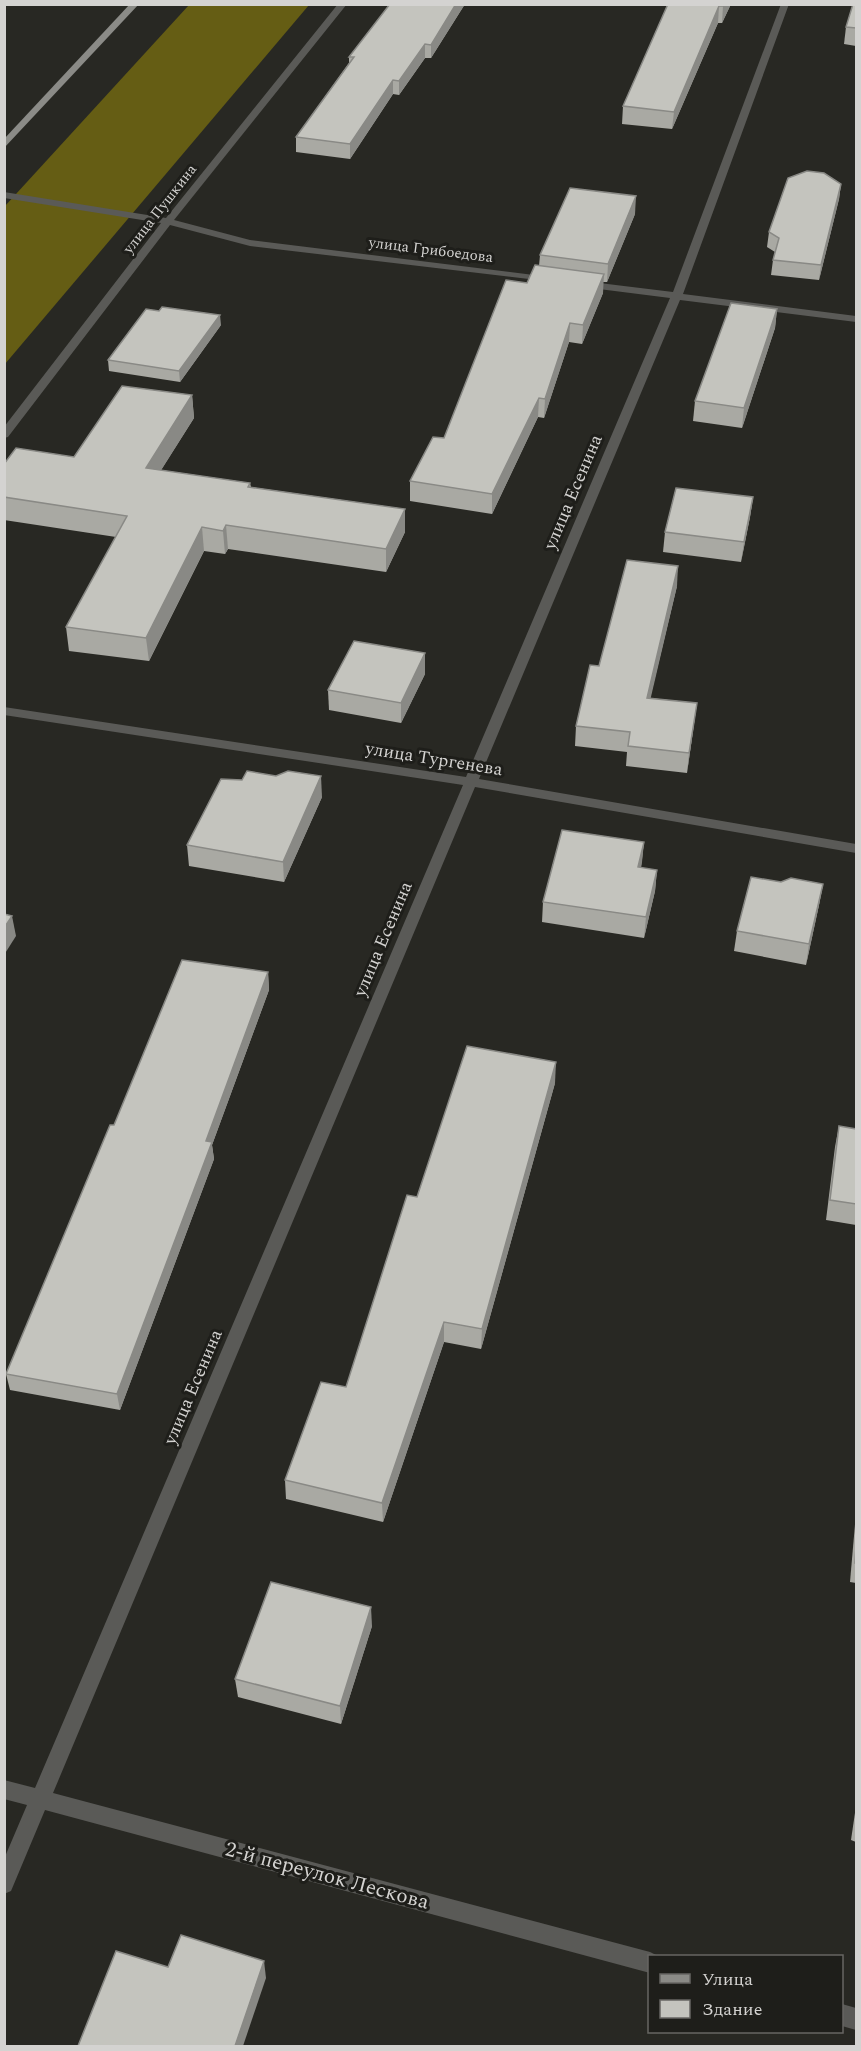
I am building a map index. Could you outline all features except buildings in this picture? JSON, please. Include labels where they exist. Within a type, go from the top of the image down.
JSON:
[{"type":"main road","points":[[4,145],[135,4]]},
{"type":"street","name":"улица Пушкина","points":[[4,435],[168,221],[343,4]]},
{"type":"street","name":"улица Есенина","points":[[4,1884],[677,295],[786,4]]},
{"type":"street","name":"улица Грибоедова","points":[[4,195],[168,221],[250,243],[558,281]]},
{"type":"street","points":[[570,282],[856,319]]},
{"type":"street","name":"улица Тургенева","points":[[4,711],[471,782],[856,849]]},
{"type":"street","name":"2-й переулок Лескова","points":[[4,1789],[648,1962]]},
{"type":"shaded area","points":[[189,5],[309,5],[5,364],[5,206]]}]
